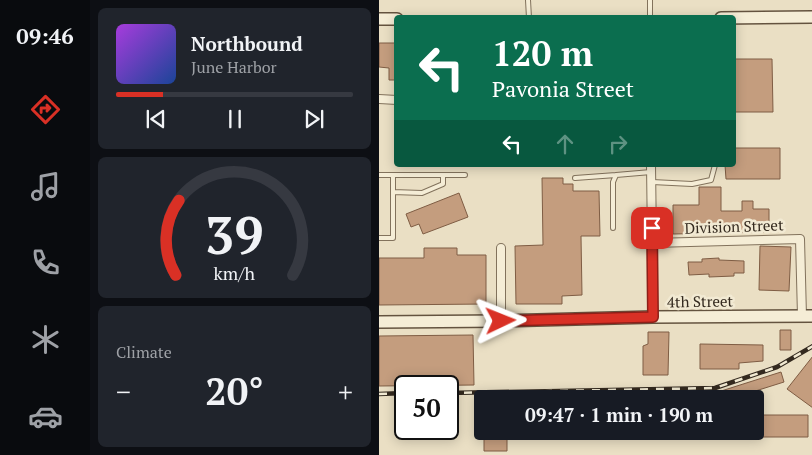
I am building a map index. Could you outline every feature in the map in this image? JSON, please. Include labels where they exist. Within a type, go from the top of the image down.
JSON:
[{"type":"main road","points":[[736,18],[812,17]]},
{"type":"main road","points":[[379,19],[394,19]]},
{"type":"main road","name":"4th Street","points":[[379,322],[807,316]]},
{"type":"street","points":[[379,99],[394,100]]},
{"type":"street","points":[[651,168],[653,317]]},
{"type":"street","name":"Division Street","points":[[653,243],[799,239],[807,316]]},
{"type":"street","points":[[501,248],[501,321]]},
{"type":"lane","points":[[528,0],[529,15]]},
{"type":"lane","points":[[650,0],[650,15]]},
{"type":"lane","points":[[652,182],[692,184],[711,180],[714,167]]},
{"type":"lane","points":[[575,178],[616,175],[651,168]]},
{"type":"lane","points":[[379,175],[465,175]]},
{"type":"lane","points":[[379,238],[393,238],[393,175]]},
{"type":"lane","points":[[393,192],[422,193],[443,184],[443,175]]},
{"type":"lane","points":[[613,228],[613,182],[616,175]]},
{"type":"building","points":[[379,43],[394,43],[394,80],[389,80],[389,68],[379,67]]},
{"type":"building","points":[[736,59],[772,59],[773,112],[736,112]]},
{"type":"building","points":[[736,148],[780,148],[780,179],[726,179],[725,167],[736,167]]},
{"type":"building","points":[[542,178],[563,178],[563,184],[573,184],[573,191],[599,191],[600,236],[581,236],[582,295],[562,296],[562,304],[516,304],[515,246],[543,245]]},
{"type":"building","points":[[699,187],[721,187],[721,211],[742,211],[742,201],[753,201],[753,209],[769,209],[769,232],[673,234],[673,205],[699,205]]},
{"type":"building","points":[[459,193],[468,217],[423,234],[419,224],[411,227],[406,214]]},
{"type":"building","points":[[760,246],[791,247],[789,291],[759,290]]},
{"type":"building","points":[[424,248],[457,248],[457,255],[486,255],[486,304],[379,305],[379,258],[424,258]]},
{"type":"building","points":[[719,258],[719,260],[744,261],[744,273],[734,273],[734,276],[709,277],[709,274],[689,275],[688,262],[702,262],[702,259]]},
{"type":"building","points":[[780,330],[791,330],[791,350],[780,350]]},
{"type":"building","points":[[648,332],[669,332],[668,375],[643,375],[643,346],[648,344]]},
{"type":"building","points":[[473,335],[474,385],[459,385],[459,375],[394,375],[394,386],[379,386],[379,336]]},
{"type":"building","points":[[700,344],[763,345],[763,361],[739,363],[739,369],[700,369]]},
{"type":"building","points":[[813,356],[813,408],[787,389]]},
{"type":"building","points":[[781,372],[784,382],[759,390],[724,390]]},
{"type":"building","points":[[764,415],[808,415],[808,437],[764,437]]},
{"type":"building","points":[[484,440],[507,440],[507,451],[484,451]]},
{"type":"railway","points":[[459,393],[715,388],[777,367],[813,346]]},
{"type":"railway","points":[[379,394],[394,393]]},
{"type":"route","points":[[501,321],[653,317],[652,228]]}]
